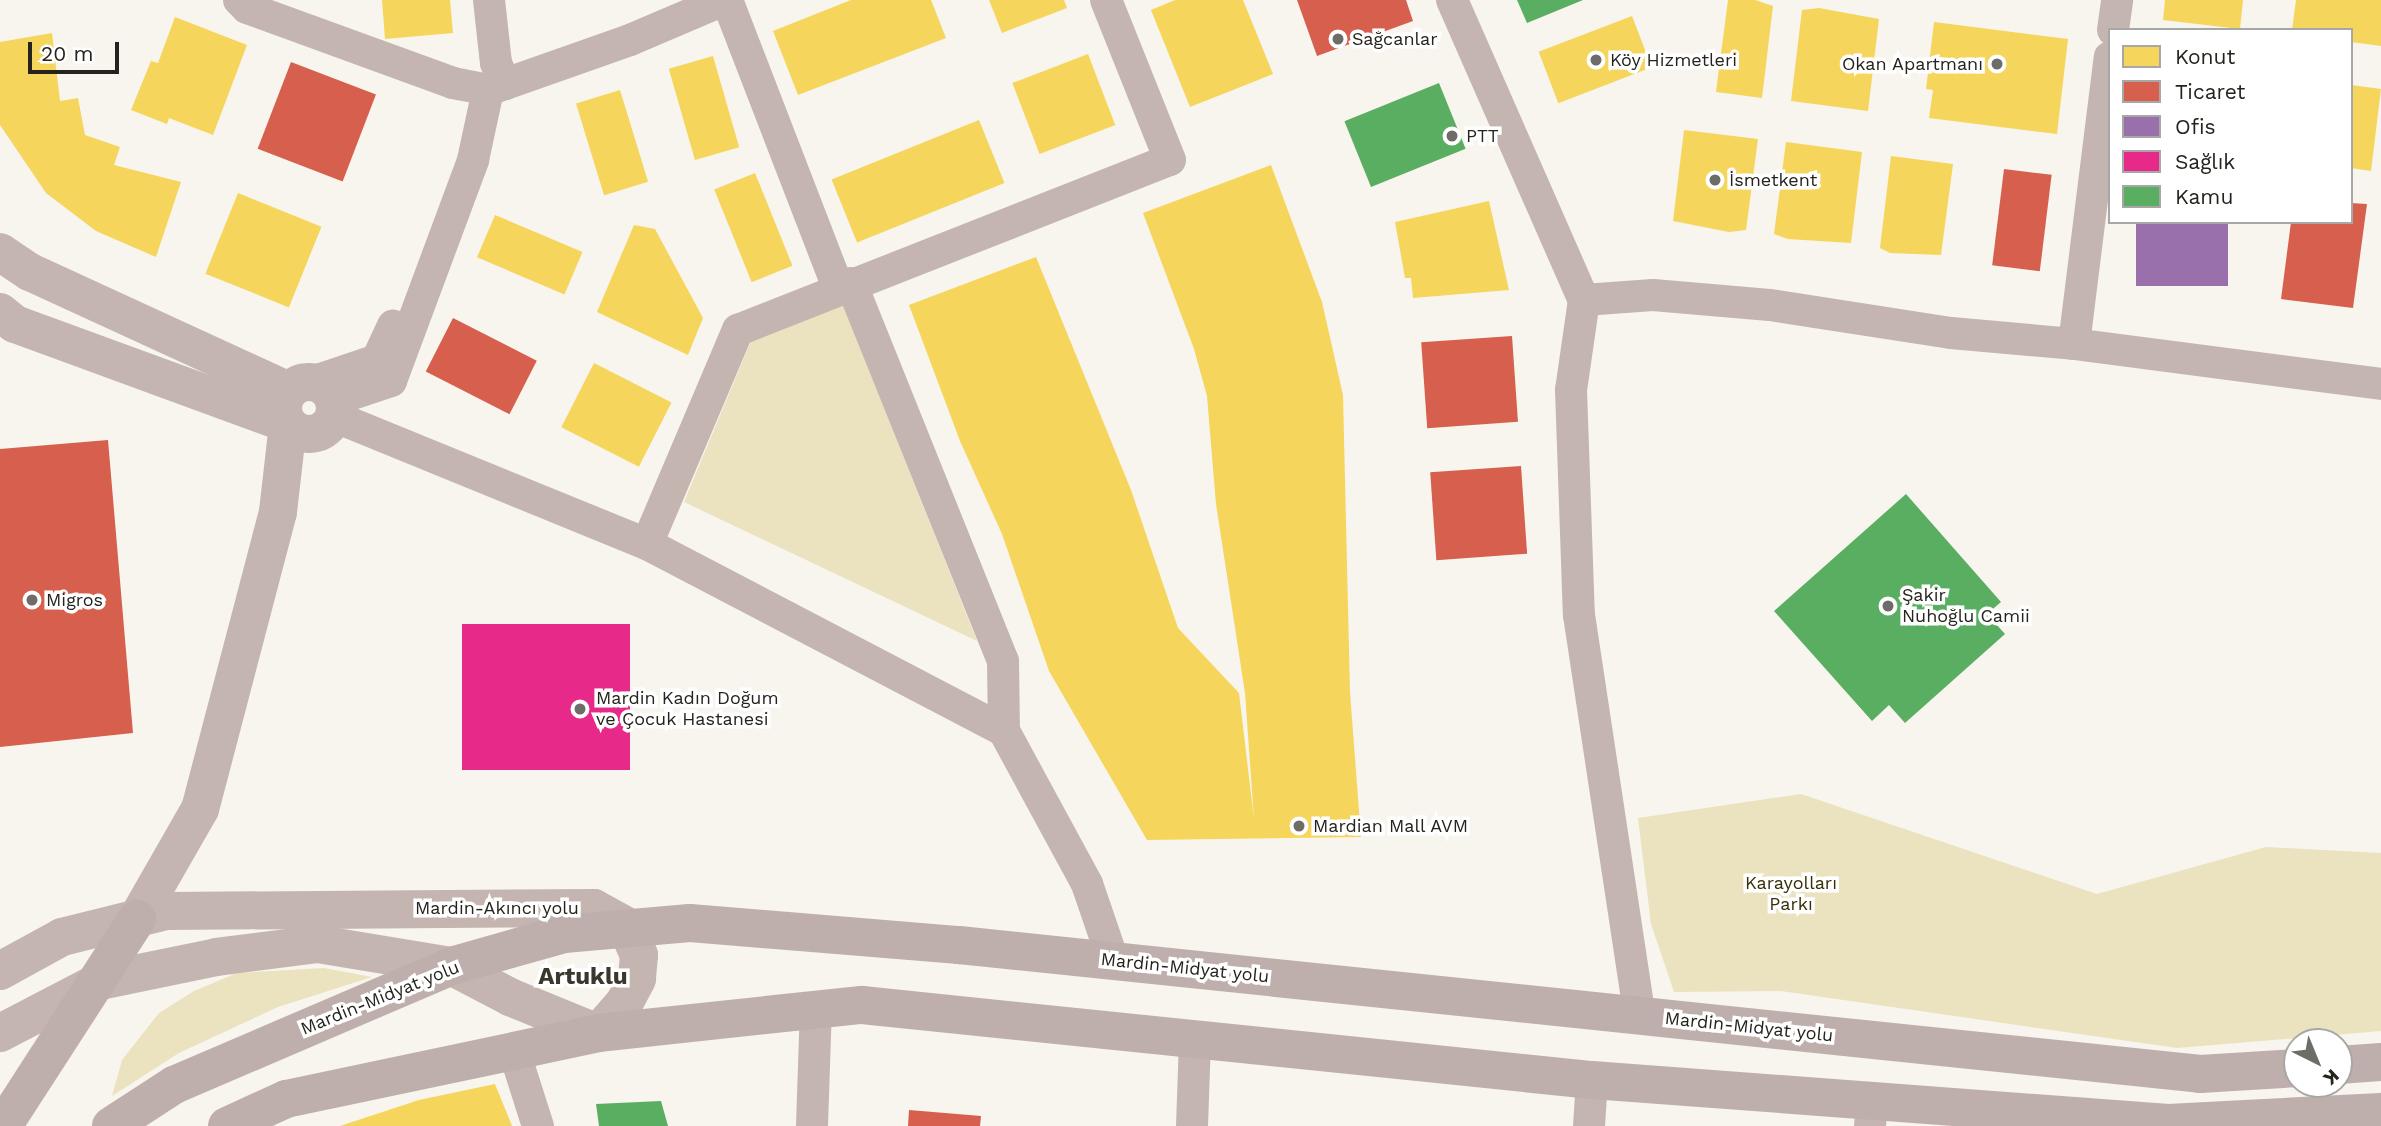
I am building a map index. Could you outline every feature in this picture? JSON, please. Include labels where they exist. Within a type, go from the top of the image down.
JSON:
[{"type":"highway","name":"Mardin-Midyat yolu","points":[[111,1126],[174,1085],[451,966],[564,934],[610,917],[1113,961],[2200,1074],[2283,1069]]},
{"type":"highway","points":[[3,1126],[100,981],[136,919]]},
{"type":"highway","points":[[227,1126],[286,1099],[598,1033],[862,1004],[1592,1080],[1871,1114],[2168,1123],[2329,1112],[2381,1112]]},
{"type":"highway","points":[[2353,1064],[2381,1062]]},
{"type":"main road","points":[[0,251],[30,272],[311,403]]},
{"type":"main road","points":[[0,312],[15,324],[311,403]]},
{"type":"main road","points":[[136,919],[200,809],[278,512],[311,403]]},
{"type":"main road","name":"Mardin-Akıncı yolu","points":[[0,971],[62,937],[166,911],[610,917]]},
{"type":"main road","points":[[0,1033],[100,981],[217,957],[318,944],[451,966],[510,997],[598,1033],[625,1002],[637,979],[639,955],[610,917]]},
{"type":"street","points":[[239,0],[247,8],[440,78],[497,87],[630,40],[725,0],[1003,661],[1004,731],[1087,884],[1113,961]]},
{"type":"street","points":[[311,403],[391,381],[473,160],[497,87],[489,0]]},
{"type":"street","points":[[647,544],[738,330],[1170,160],[1106,0]]},
{"type":"street","points":[[1452,0],[1584,300],[1571,390],[1578,615],[1640,1016]]},
{"type":"street","points":[[2113,28],[2117,0]]},
{"type":"street","points":[[2074,344],[2108,73]]},
{"type":"street","points":[[1584,300],[1653,295],[1757,304],[1951,333],[2074,344],[2381,384]]},
{"type":"street","points":[[311,403],[647,544],[1004,731]]},
{"type":"street","points":[[812,1126],[816,1008]]},
{"type":"street","points":[[1192,1126],[1195,1039]]},
{"type":"street","points":[[514,1051],[538,1126]]},
{"type":"street","points":[[1589,1126],[1592,1080]]},
{"type":"street","points":[[2329,1112],[2381,1124]]},
{"type":"green space","points":[[843,304],[977,641],[684,502],[751,341]]},
{"type":"green space","name":"Karayolları Parkı","points":[[1801,794],[2097,894],[2266,847],[2381,853],[2381,1031],[2353,1033],[2353,1028],[2283,1028],[2283,1039],[2177,1048],[1781,991],[1674,992],[1651,924],[1638,818]]},
{"type":"green space","points":[[324,968],[372,977],[278,1007],[179,1053],[112,1096],[122,1060],[159,1013],[194,991],[237,973]]},
{"type":"building: Konut","points":[[382,0],[450,0],[453,33],[385,39]]},
{"type":"building: Konut","points":[[851,0],[931,0],[946,38],[798,95],[773,31]]},
{"type":"building: Konut","points":[[989,0],[1064,0],[1067,8],[1002,33]]},
{"type":"building: Konut","points":[[1175,0],[1243,0],[1273,74],[1190,107],[1151,10]]},
{"type":"building: Konut","points":[[1728,0],[1755,0],[1773,6],[1762,98],[1716,92]]},
{"type":"building: Konut","points":[[2165,0],[2243,0],[2240,28],[2163,20]]},
{"type":"building: Konut","points":[[2296,0],[2381,0],[2381,46],[2353,42],[2353,28],[2292,28]]},
{"type":"building: Konut","points":[[1819,8],[1879,19],[1868,111],[1791,101],[1802,10]]},
{"type":"building: Konut","name":"Köy Hizmetleri","points":[[1632,16],[1652,67],[1558,103],[1539,52]]},
{"type":"building: Konut","points":[[175,17],[247,45],[213,135],[169,118],[167,124],[131,110],[151,61],[158,63]]},
{"type":"building: Konut","name":"Okan Apartmanı","points":[[1934,22],[2068,39],[2057,134],[1929,118],[1933,90],[1926,89]]},
{"type":"building: Konut","points":[[52,33],[60,101],[78,98],[85,135],[120,147],[114,165],[181,182],[156,257],[96,231],[46,193],[0,125],[0,42]]},
{"type":"building: Konut","points":[[1088,54],[1115,125],[1040,154],[1012,83]]},
{"type":"building: Konut","points":[[713,56],[739,147],[695,160],[669,69]]},
{"type":"building: Konut","points":[[2353,85],[2381,89],[2371,171],[2353,168]]},
{"type":"building: Konut","points":[[620,90],[648,182],[604,195],[576,103]]},
{"type":"building: Konut","points":[[979,120],[1004,183],[857,243],[832,180]]},
{"type":"building: Konut","name":"İsmetkent","points":[[1684,130],[1758,139],[1746,230],[1729,232],[1673,221]]},
{"type":"building: Konut","points":[[1786,142],[1862,152],[1851,243],[1788,239],[1774,234]]},
{"type":"building: Konut","points":[[1891,156],[1953,164],[1941,255],[1890,253],[1880,248]]},
{"type":"building: Konut","points":[[1271,165],[1322,302],[1343,395],[1350,692],[1361,837],[1147,840],[1049,671],[1002,534],[960,441],[909,305],[1036,257],[1131,490],[1178,628],[1239,693],[1254,819],[1245,693],[1216,504],[1207,396],[1194,349],[1143,213]]},
{"type":"building: Konut","points":[[755,173],[792,266],[752,282],[714,189]]},
{"type":"building: Konut","points":[[238,193],[321,227],[289,307],[205,274]]},
{"type":"building: Konut","points":[[1489,201],[1509,290],[1413,298],[1411,278],[1405,278],[1395,222]]},
{"type":"building: Konut","points":[[495,215],[582,252],[564,294],[477,257]]},
{"type":"building: Konut","points":[[634,225],[655,229],[703,318],[688,355],[597,312]]},
{"type":"building: Konut","points":[[594,363],[672,402],[639,467],[561,427]]},
{"type":"building: Konut","points":[[495,1084],[512,1126],[340,1126],[419,1100]]},
{"type":"building: Ticaret","name":"Sağcanlar","points":[[1297,0],[1406,0],[1413,21],[1317,56]]},
{"type":"building: Ticaret","points":[[291,62],[376,95],[343,181],[258,149]]},
{"type":"building: Ticaret","points":[[2004,169],[2052,175],[2040,271],[1992,265]]},
{"type":"building: Ticaret","points":[[2353,203],[2367,204],[2353,308],[2281,299],[2291,224],[2353,224]]},
{"type":"building: Ticaret","points":[[453,318],[537,361],[510,414],[426,371]]},
{"type":"building: Ticaret","points":[[1512,336],[1518,422],[1427,428],[1421,342]]},
{"type":"building: Ticaret","points":[[108,440],[133,733],[0,747],[0,449]]},
{"type":"building: Ticaret","points":[[1521,466],[1527,554],[1436,560],[1430,472]]},
{"type":"building: Ticaret","points":[[909,1110],[981,1116],[980,1126],[908,1126]]},
{"type":"building: Ofis","points":[[2136,224],[2228,224],[2228,286],[2136,286]]},
{"type":"building: Sağlık","points":[[462,624],[630,624],[630,770],[462,770]]},
{"type":"building: Kamu","points":[[1517,0],[1583,0],[1527,23]]},
{"type":"building: Kamu","points":[[1439,83],[1466,149],[1371,187],[1344,121]]},
{"type":"building: Kamu","name":"Şakir Nuhoğlu Camii","points":[[1906,494],[2001,602],[1987,614],[2005,634],[1905,723],[1889,705],[1872,721],[1774,611]]},
{"type":"building: Kamu","points":[[661,1101],[668,1126],[599,1126],[596,1104]]},
{"type":"place","name":"Sağcanlar","points":[[1338,39]]},
{"type":"place","name":"Köy Hizmetleri","points":[[1596,60]]},
{"type":"place","name":"Okan Apartmanı","points":[[1997,64]]},
{"type":"place","name":"PTT","points":[[1452,136]]},
{"type":"place","name":"İsmetkent","points":[[1715,180]]},
{"type":"place","name":"Migros","points":[[32,600]]},
{"type":"place","name":"Şakir Nuhoğlu Camii","points":[[1888,606]]},
{"type":"place","name":"Mardin Kadın Doğum ve Çocuk Hastanesi","points":[[580,709]]},
{"type":"place","name":"Mardian Mall AVM","points":[[1299,826]]},
{"type":"district","name":"Artuklu","points":[[583,977]]}]
